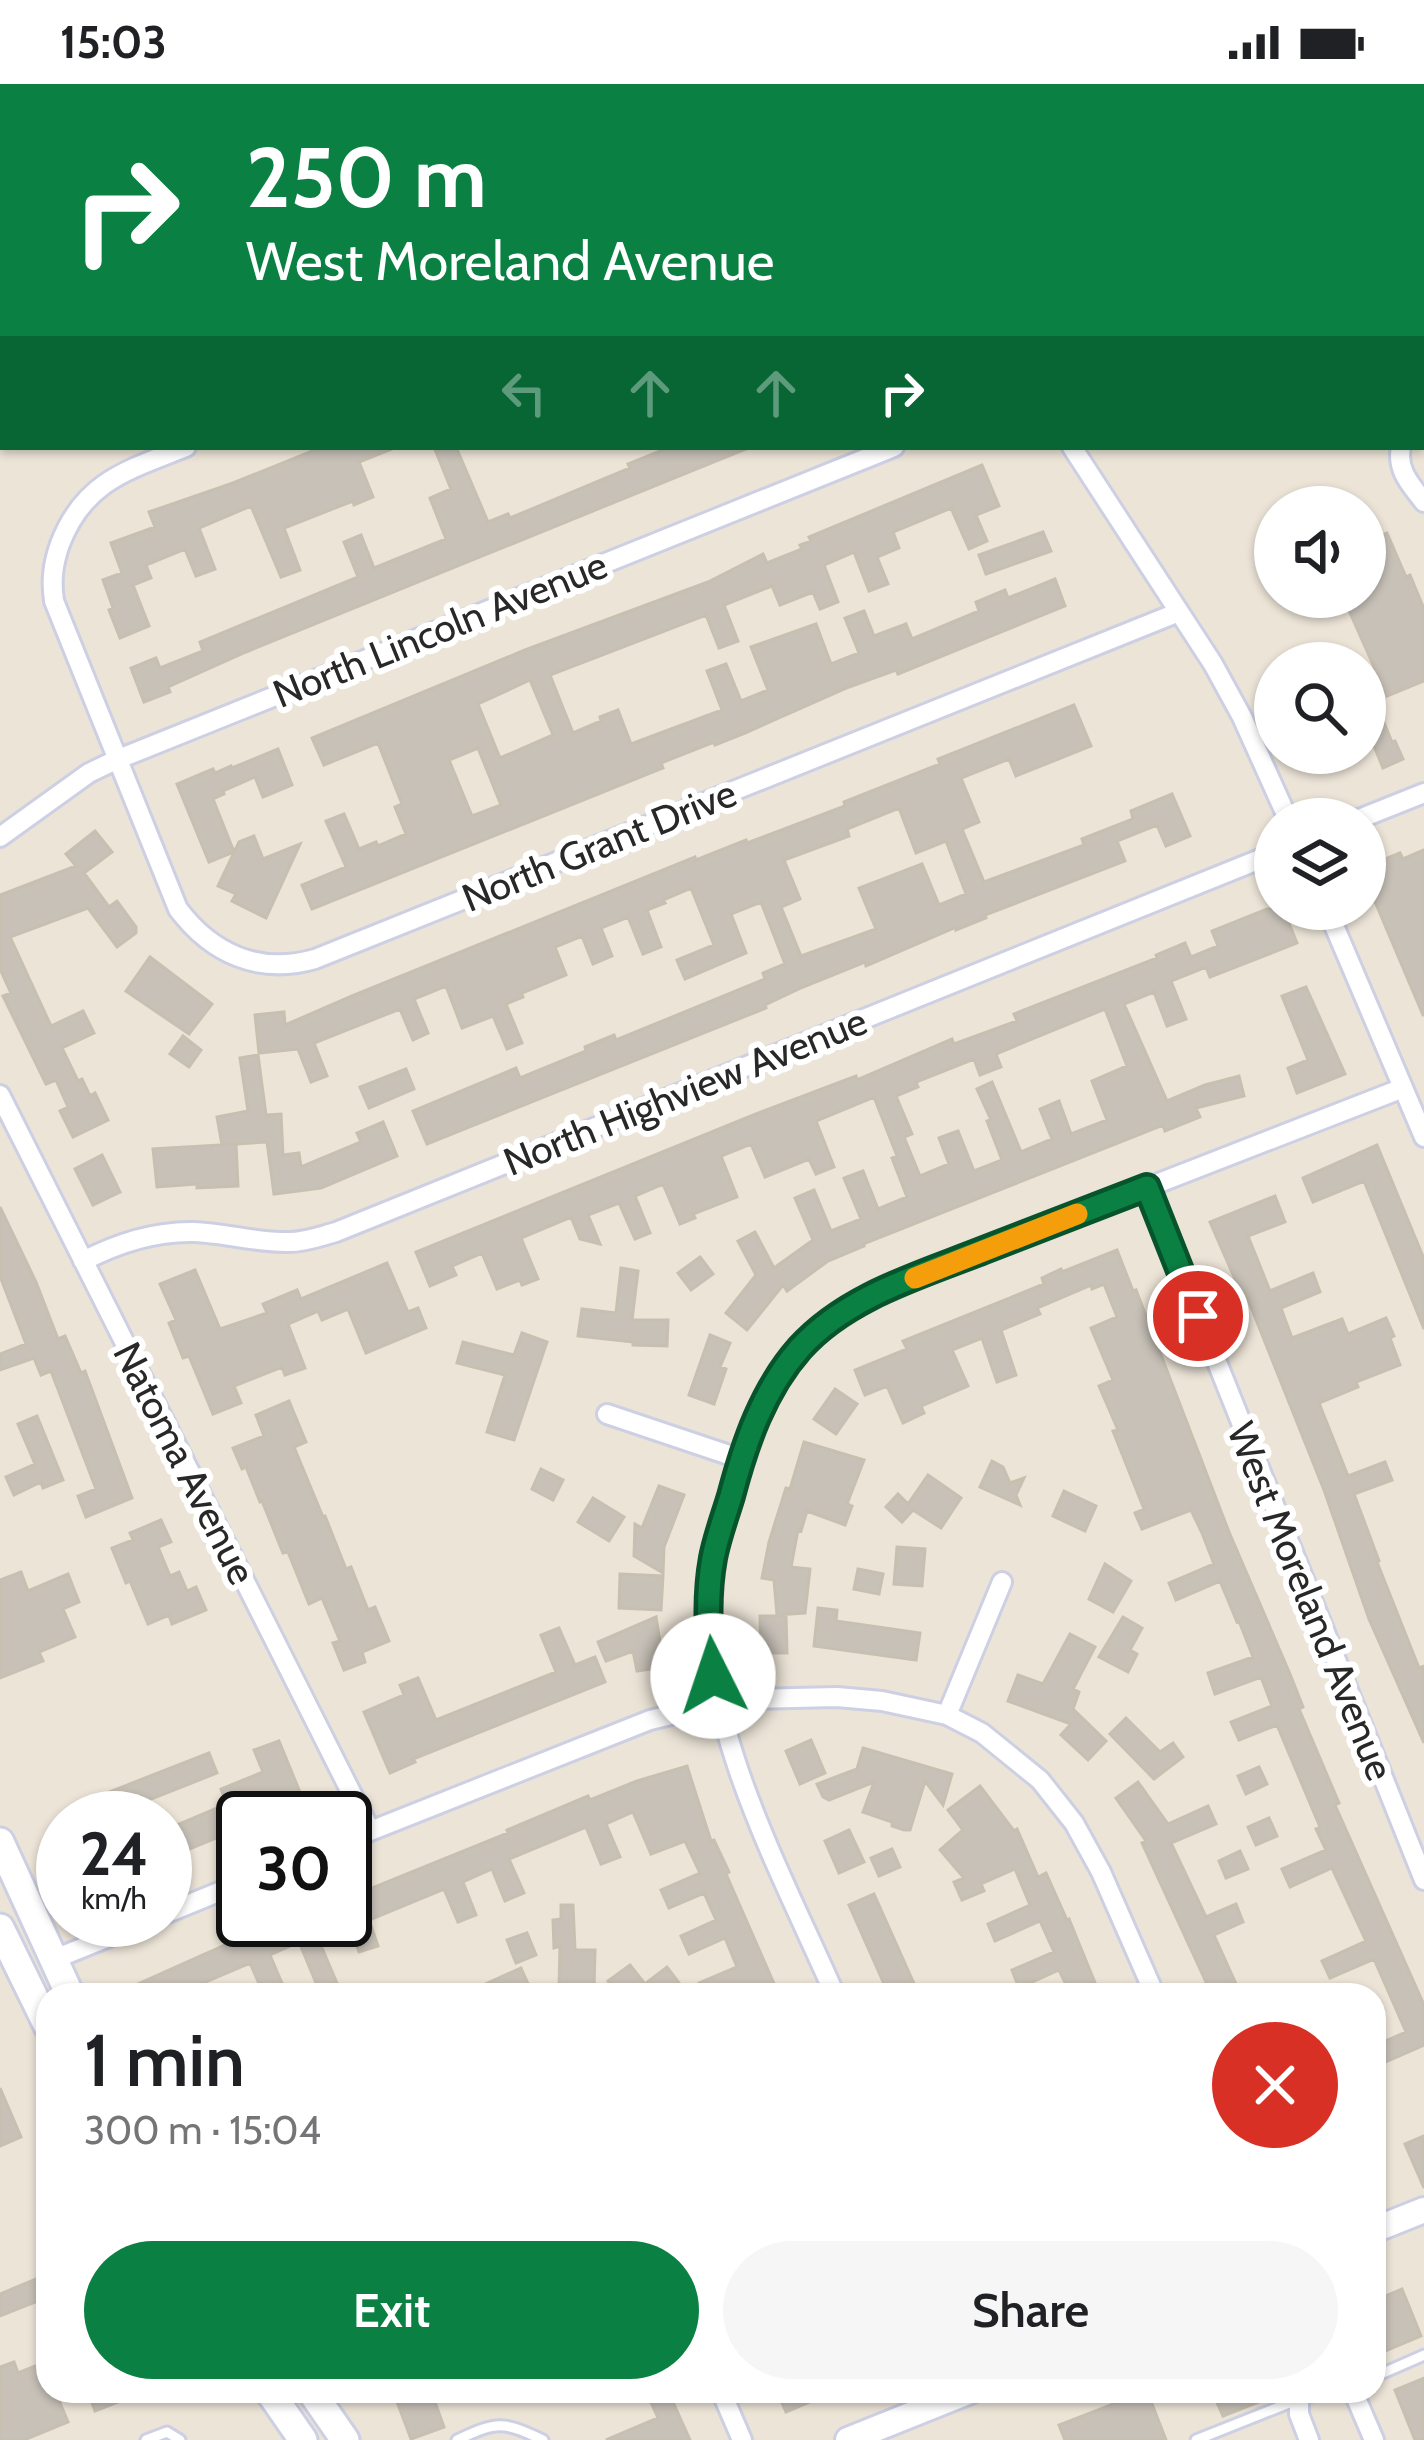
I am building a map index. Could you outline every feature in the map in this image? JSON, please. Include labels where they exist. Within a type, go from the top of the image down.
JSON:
[{"type":"main road","points":[[0,1842],[64,1983]]},
{"type":"main road","points":[[0,1928],[36,2002]]},
{"type":"main road","points":[[277,2403],[303,2440]]},
{"type":"main road","points":[[319,2403],[345,2440]]},
{"type":"street","name":"North Grant Drive","points":[[178,450],[95,489],[74,514],[51,581],[54,601],[170,895],[209,943],[242,960],[289,965],[315,958],[1179,612]]},
{"type":"street","name":"North Lincoln Avenue","points":[[0,837],[89,773],[116,760],[887,450]]},
{"type":"street","points":[[1074,450],[1214,664],[1279,798]]},
{"type":"street","points":[[1400,450],[1403,475],[1424,502]]},
{"type":"street","points":[[1386,808],[1424,793]]},
{"type":"street","name":"North Highview Avenue","points":[[83,1261],[140,1238],[164,1234],[194,1232],[289,1242],[336,1232],[1254,861]]},
{"type":"street","points":[[1336,930],[1424,1137]]},
{"type":"street","points":[[831,1983],[741,1774],[717,1704],[710,1648],[713,1558],[741,1459],[780,1374],[813,1336],[851,1307],[894,1286],[1403,1088]]},
{"type":"street","name":"Natoma Avenue","points":[[0,1096],[350,1791]]},
{"type":"street","name":"West Moreland Avenue","points":[[1147,1187],[1424,1880]]},
{"type":"street","points":[[607,1414],[741,1459]]},
{"type":"street","points":[[947,1714],[1002,1582]]},
{"type":"street","points":[[372,1829],[650,1720],[753,1699],[883,1701],[947,1714],[982,1733],[1040,1780],[1074,1823],[1101,1872],[1150,1983]]},
{"type":"street","points":[[52,1960],[84,1947]]},
{"type":"street","points":[[1386,2225],[1424,2210]]},
{"type":"street","points":[[726,2403],[742,2440]]},
{"type":"street","points":[[848,2440],[940,2403]]},
{"type":"street","points":[[1299,2403],[1309,2440]]},
{"type":"street","points":[[1358,2403],[1374,2440]]},
{"type":"lane","points":[[1386,2372],[1424,2355]]},
{"type":"lane","points":[[1197,2440],[1281,2403]]},
{"type":"lane","points":[[457,2440],[497,2424],[543,2440]]},
{"type":"lane","points":[[146,2440],[167,2432],[180,2440]]},
{"type":"building","points":[[315,450],[389,450],[359,462],[373,497],[284,528],[300,570],[281,577],[251,506],[199,528],[215,569],[196,576],[185,549],[146,565],[151,578],[133,585],[149,626],[120,638],[103,580],[122,573],[111,543],[155,527],[149,512]]},
{"type":"building","points":[[435,450],[457,450],[488,522],[508,514],[510,518],[663,450],[743,450],[246,652],[144,702],[131,668],[156,658],[160,668],[203,651],[200,642],[358,577],[344,542],[361,535],[374,568],[446,539],[430,498],[451,489]]},
{"type":"building","points":[[982,465],[999,506],[976,515],[987,541],[969,549],[951,508],[893,532],[899,548],[877,557],[888,584],[869,591],[854,552],[824,565],[838,602],[820,609],[813,592],[780,605],[772,586],[724,605],[738,641],[719,648],[706,615],[550,675],[573,733],[618,710],[631,744],[722,710],[707,671],[726,664],[741,701],[768,690],[751,647],[816,624],[831,664],[859,653],[845,618],[864,611],[874,636],[906,624],[912,639],[979,611],[976,602],[1005,590],[1008,598],[1055,579],[1065,606],[898,674],[896,670],[849,687],[745,733],[661,763],[663,768],[312,909],[302,885],[346,867],[326,821],[344,814],[359,849],[406,834],[395,807],[402,804],[378,743],[324,765],[312,738],[525,650],[708,582],[763,554],[767,563],[802,549],[800,545],[811,541],[809,537]],"holes":[[[530,680],[553,735],[500,758],[478,704]],[[478,748],[501,805],[472,816],[449,760]]]},
{"type":"building","points":[[1043,532],[1051,551],[986,574],[979,555]]},
{"type":"building","points":[[1386,533],[1424,609],[1424,681],[1387,696],[1386,642],[1363,642],[1352,618],[1386,618]]},
{"type":"building","points":[[1074,705],[1091,746],[1016,776],[1009,759],[961,778],[979,822],[962,829],[984,882],[1084,845],[1082,839],[1133,819],[1131,811],[1172,794],[1190,836],[1166,846],[1157,825],[1117,841],[1125,861],[803,987],[766,1008],[427,1144],[413,1111],[516,1068],[520,1078],[614,1035],[616,1040],[765,979],[763,973],[785,964],[761,902],[731,914],[746,953],[685,979],[677,960],[714,945],[691,888],[647,910],[661,947],[643,954],[628,917],[601,928],[612,956],[593,964],[582,936],[555,947],[566,975],[506,1004],[522,1043],[507,1049],[493,1016],[462,1028],[446,986],[414,999],[428,1033],[413,1040],[400,1009],[314,1043],[327,1076],[311,1082],[298,1049],[259,1053],[255,1015],[284,1012],[285,1025],[695,857],[845,806],[844,802],[940,764],[938,759]],"holes":[[[899,808],[916,853],[946,841],[966,894],[939,905],[922,864],[859,888],[876,929],[801,956],[781,907],[800,899],[784,860],[849,836],[847,829]]]},
{"type":"building","points":[[1386,728],[1392,742],[1403,759],[1386,767]]},
{"type":"building","points":[[278,749],[292,785],[263,797],[255,777],[213,799],[234,852],[209,862],[177,784]]},
{"type":"building","points":[[95,831],[112,852],[84,873],[109,907],[117,901],[136,933],[117,947],[88,908],[10,937],[51,1026],[83,1011],[94,1033],[62,1048],[78,1081],[82,1079],[90,1096],[95,1093],[108,1120],[73,1137],[60,1111],[68,1107],[56,1080],[46,1084],[3,996],[11,993],[0,969],[0,895],[76,866],[66,854]]},
{"type":"building","points":[[254,836],[263,859],[300,844],[266,918],[232,901],[236,894],[218,886],[239,842]]},
{"type":"building","points":[[1424,850],[1424,1015],[1386,928],[1386,859],[1400,853],[1403,859]]},
{"type":"building","points":[[1254,914],[1254,930],[1292,930],[1297,943],[1210,977],[1206,967],[1171,981],[1186,1019],[1167,1026],[1154,992],[1124,1004],[1167,1101],[1239,1076],[1244,1096],[1196,1108],[1200,1117],[1165,1131],[1163,1125],[863,1244],[828,1261],[787,1291],[783,1285],[747,1330],[726,1313],[756,1275],[738,1241],[755,1232],[774,1268],[813,1240],[795,1198],[814,1190],[831,1231],[861,1219],[844,1178],[863,1171],[878,1209],[907,1197],[874,1097],[816,1121],[834,1167],[816,1174],[809,1159],[765,1177],[751,1144],[721,1156],[737,1197],[693,1214],[695,1218],[680,1224],[663,1184],[635,1196],[650,1233],[635,1239],[619,1203],[588,1215],[600,1244],[580,1239],[571,1217],[521,1238],[538,1279],[522,1285],[520,1280],[497,1289],[482,1253],[452,1266],[456,1275],[430,1286],[416,1252],[756,1114],[856,1076],[857,1080],[952,1039],[954,1044],[1017,1021],[1014,1014],[1185,943],[1191,957],[1218,946],[1212,931]],"holes":[[[1105,1009],[1127,1066],[1092,1081],[1107,1120],[1071,1134],[1059,1101],[1040,1109],[1052,1139],[1021,1152],[992,1082],[977,1089],[1002,1160],[974,1171],[958,1131],[939,1138],[949,1164],[920,1176],[904,1137],[912,1134],[896,1096],[918,1087],[916,1082],[974,1059],[980,1075],[1001,1067],[996,1054]]]},
{"type":"building","points":[[150,957],[212,1004],[189,1034],[126,991]]},
{"type":"building","points":[[1306,987],[1345,1074],[1297,1093],[1288,1068],[1308,1060],[1282,996]]},
{"type":"building","points":[[183,1036],[201,1050],[189,1067],[170,1054]]},
{"type":"building","points":[[258,1055],[266,1115],[281,1114],[283,1155],[299,1153],[301,1167],[361,1142],[357,1133],[383,1122],[397,1156],[321,1188],[274,1194],[267,1142],[222,1145],[217,1117],[248,1111],[240,1058]]},
{"type":"building","points":[[406,1069],[414,1089],[369,1108],[360,1087]]},
{"type":"building","points":[[236,1144],[238,1186],[157,1187],[153,1149]]},
{"type":"building","points":[[1377,1145],[1424,1259],[1424,1329],[1364,1181],[1313,1202],[1303,1178]]},
{"type":"building","points":[[102,1155],[120,1192],[93,1205],[75,1169]]},
{"type":"building","points":[[1275,1196],[1285,1222],[1248,1236],[1270,1291],[1313,1273],[1320,1292],[1281,1308],[1292,1338],[1342,1319],[1348,1334],[1386,1318],[1394,1336],[1390,1338],[1400,1365],[1319,1403],[1348,1476],[1385,1462],[1392,1480],[1354,1494],[1419,1668],[1424,1666],[1424,1743],[1369,1619],[1324,1490],[1245,1292],[1241,1293],[1210,1222]]},
{"type":"building","points":[[0,1207],[58,1339],[65,1336],[81,1373],[85,1371],[132,1498],[86,1517],[78,1496],[96,1489],[51,1371],[41,1375],[34,1358],[0,1370],[0,1354],[26,1344],[0,1276]]},
{"type":"building","points":[[1117,1250],[1136,1290],[1229,1532],[1303,1707],[1299,1709],[1339,1803],[1335,1805],[1424,2005],[1424,2045],[1386,2062],[1386,2041],[1406,2032],[1374,1959],[1330,1978],[1322,1961],[1366,1941],[1332,1868],[1290,1887],[1282,1869],[1326,1850],[1277,1725],[1239,1740],[1231,1722],[1272,1706],[1261,1677],[1215,1694],[1208,1673],[1253,1657],[1239,1621],[1220,1581],[1176,1600],[1169,1583],[1214,1564],[1202,1533],[1191,1510],[1142,1529],[1135,1513],[1144,1509],[1099,1386],[1113,1380],[1091,1328],[1117,1317],[1104,1284],[1037,1308],[1040,1314],[1001,1330],[1016,1375],[997,1382],[982,1338],[952,1350],[968,1386],[921,1406],[924,1413],[903,1423],[887,1386],[865,1395],[855,1370],[907,1349],[903,1341],[1044,1284],[1042,1278]]},
{"type":"building","points":[[700,1257],[713,1274],[691,1290],[678,1273]]},
{"type":"building","points":[[387,1263],[408,1312],[418,1308],[426,1328],[366,1353],[348,1309],[322,1320],[318,1311],[288,1324],[305,1368],[285,1375],[282,1367],[234,1386],[241,1403],[213,1414],[189,1356],[183,1358],[169,1323],[176,1320],[160,1284],[195,1270],[220,1329],[267,1313],[263,1304],[297,1290],[301,1299]]},
{"type":"building","points":[[621,1268],[638,1271],[632,1320],[668,1320],[667,1346],[578,1336],[582,1309],[616,1313]]},
{"type":"building","points":[[522,1333],[547,1342],[514,1440],[487,1432],[505,1375],[457,1363],[463,1342],[514,1355]]},
{"type":"building","points":[[710,1335],[730,1343],[714,1404],[689,1395]]},
{"type":"building","points":[[835,1389],[857,1404],[836,1434],[814,1419]]},
{"type":"building","points":[[289,1401],[306,1442],[294,1447],[323,1517],[346,1569],[351,1567],[368,1610],[375,1607],[389,1641],[362,1652],[365,1662],[344,1670],[333,1643],[340,1641],[322,1598],[309,1604],[288,1552],[283,1553],[233,1448],[264,1436],[256,1415]]},
{"type":"building","points":[[37,1416],[63,1480],[43,1488],[41,1482],[14,1495],[6,1477],[35,1464],[18,1424]]},
{"type":"building","points":[[804,1442],[864,1460],[847,1504],[852,1506],[845,1525],[807,1511],[791,1567],[810,1569],[805,1613],[777,1615],[774,1580],[762,1578],[769,1542]]},
{"type":"building","points":[[992,1461],[1003,1467],[1010,1483],[1024,1478],[1016,1495],[1020,1505],[980,1487]]},
{"type":"building","points":[[541,1469],[563,1480],[553,1500],[532,1489]]},
{"type":"building","points":[[928,1475],[961,1498],[941,1528],[913,1510],[902,1522],[886,1507],[898,1494],[908,1504]]},
{"type":"building","points":[[659,1486],[684,1495],[664,1547],[663,1573],[634,1556],[635,1524],[642,1528]]},
{"type":"building","points":[[1064,1491],[1096,1506],[1085,1531],[1053,1516]]},
{"type":"building","points":[[593,1498],[624,1517],[609,1541],[578,1522]]},
{"type":"building","points":[[161,1520],[171,1542],[158,1547],[170,1576],[179,1572],[187,1591],[196,1587],[206,1610],[172,1624],[169,1615],[148,1624],[112,1548],[133,1540],[130,1533]]},
{"type":"building","points":[[897,1547],[925,1549],[922,1586],[894,1584]]},
{"type":"building","points":[[1105,1564],[1131,1581],[1113,1612],[1089,1599]]},
{"type":"building","points":[[858,1569],[883,1574],[879,1594],[854,1589]]},
{"type":"building","points":[[21,1572],[28,1591],[68,1574],[79,1602],[63,1609],[75,1637],[39,1652],[43,1661],[0,1678],[0,1580]]},
{"type":"building","points":[[620,1574],[663,1576],[661,1610],[619,1608]]},
{"type":"building","points":[[818,1608],[837,1610],[836,1621],[920,1633],[916,1660],[814,1646]]},
{"type":"building","points":[[760,1616],[786,1616],[787,1653],[761,1653]]},
{"type":"building","points":[[656,1617],[664,1667],[637,1671],[633,1651],[606,1661],[598,1642]]},
{"type":"building","points":[[1123,1617],[1142,1628],[1130,1650],[1137,1654],[1128,1672],[1099,1657]]},
{"type":"building","points":[[559,1628],[575,1665],[595,1657],[605,1682],[413,1759],[415,1762],[390,1773],[364,1712],[404,1695],[400,1685],[418,1678],[436,1720],[556,1672],[541,1635]]},
{"type":"building","points":[[1070,1634],[1095,1647],[1073,1689],[1079,1692],[1073,1709],[1106,1741],[1088,1760],[1061,1735],[1071,1724],[1008,1701],[1018,1675],[1043,1684]]},
{"type":"building","points":[[1126,1718],[1160,1752],[1173,1743],[1183,1757],[1154,1779],[1110,1734]]},
{"type":"building","points":[[811,1740],[825,1773],[800,1784],[786,1751]]},
{"type":"building","points":[[279,1741],[299,1791],[222,1791],[263,1772],[254,1750]]},
{"type":"building","points":[[863,1748],[952,1774],[943,1805],[925,1781],[910,1830],[904,1830],[863,1812],[874,1782],[829,1800],[823,1797],[817,1784],[857,1769]]},
{"type":"building","points":[[209,1753],[217,1773],[171,1791],[112,1791]]},
{"type":"building","points":[[687,1766],[711,1841],[729,1872],[774,1983],[699,1983],[737,1967],[725,1938],[689,1954],[681,1936],[716,1920],[704,1893],[669,1908],[661,1890],[700,1873],[685,1841],[651,1854],[633,1812],[606,1824],[620,1857],[601,1864],[586,1827],[509,1859],[524,1893],[505,1901],[492,1869],[463,1882],[476,1915],[458,1922],[444,1889],[372,1919],[372,1888],[588,1796],[590,1800]]},
{"type":"building","points":[[1259,1767],[1267,1784],[1246,1794],[1238,1776]]},
{"type":"building","points":[[1138,1782],[1168,1824],[1208,1806],[1216,1824],[1171,1843],[1206,1917],[1236,1904],[1243,1922],[1214,1935],[1236,1983],[1206,1983],[1142,1843],[1146,1841],[1116,1798]]},
{"type":"building","points":[[980,1786],[1017,1829],[1038,1877],[1046,1873],[1095,1983],[1065,1983],[1059,1970],[1030,1983],[1017,1983],[1012,1970],[1054,1952],[1040,1921],[995,1941],[988,1924],[1030,1905],[1015,1869],[981,1884],[984,1891],[962,1900],[954,1882],[964,1878],[940,1850],[963,1830],[948,1810]]},
{"type":"building","points":[[216,1809],[216,1838],[192,1848],[192,1819]]},
{"type":"building","points":[[1269,1818],[1277,1836],[1256,1845],[1248,1827]]},
{"type":"building","points":[[849,1830],[864,1862],[839,1873],[825,1841]]},
{"type":"building","points":[[892,1849],[900,1867],[879,1876],[871,1858]]},
{"type":"building","points":[[1240,1851],[1248,1869],[1226,1878],[1219,1861]]},
{"type":"building","points":[[874,1894],[914,1983],[884,1983],[849,1905]]},
{"type":"building","points":[[561,1905],[573,1905],[575,1950],[595,1950],[594,1983],[559,1983],[560,1946],[554,1948],[553,1920],[561,1919]]},
{"type":"building","points":[[372,1929],[378,1946],[359,1952],[357,1947],[372,1947]]},
{"type":"building","points":[[527,1933],[536,1955],[516,1963],[507,1940]]},
{"type":"building","points":[[221,1947],[288,1947],[270,1955],[282,1983],[259,1983],[250,1963],[203,1983],[140,1983]]},
{"type":"building","points":[[301,1947],[322,1947],[337,1983],[316,1983]]},
{"type":"building","points":[[630,1965],[644,1983],[610,1983]]},
{"type":"building","points":[[667,1967],[679,1983],[646,1983]]},
{"type":"building","points":[[521,1968],[528,1983],[488,1983]]},
{"type":"building","points":[[0,2088],[21,2137],[0,2146]]},
{"type":"building","points":[[1424,2136],[1424,2188],[1405,2144]]},
{"type":"building","points":[[36,2279],[36,2302],[0,2316],[0,2294]]},
{"type":"building","points":[[1402,2289],[1421,2336],[1386,2351],[1386,2296]]},
{"type":"building","points":[[14,2362],[18,2373],[36,2366],[36,2403],[60,2403],[68,2422],[24,2440],[0,2440],[0,2367]]},
{"type":"building","points":[[1424,2378],[1424,2440],[1415,2440],[1395,2390]]},
{"type":"building","points":[[92,2403],[115,2403],[95,2411]]},
{"type":"building","points":[[398,2403],[435,2403],[444,2427],[411,2439]]},
{"type":"building","points":[[651,2403],[673,2403],[690,2440],[606,2440],[658,2418]]},
{"type":"building","points":[[782,2403],[807,2403],[786,2412]]},
{"type":"building","points":[[1116,2403],[1152,2403],[1166,2440],[1065,2440],[1059,2425]]},
{"type":"building","points":[[1217,2403],[1256,2403],[1223,2416]]},
{"type":"slow traffic","points":[[915,1278],[1077,1214]]},
{"type":"route","points":[[713,1676],[709,1599],[713,1558],[741,1459],[780,1374],[824,1326],[894,1286],[1147,1187],[1198,1316]]}]
